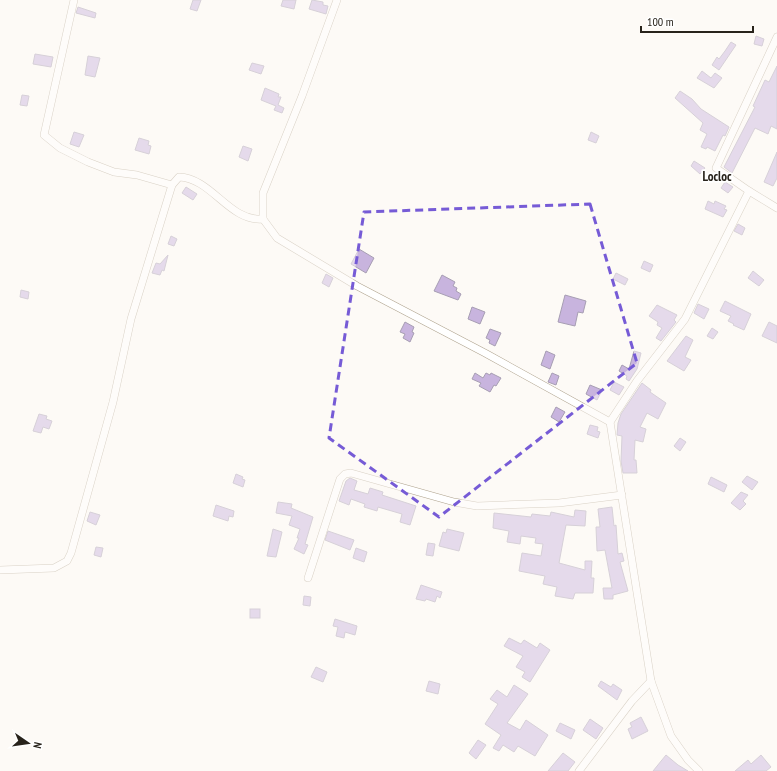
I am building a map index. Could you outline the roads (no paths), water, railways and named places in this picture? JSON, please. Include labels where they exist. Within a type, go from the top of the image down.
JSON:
[{"type":"street","points":[[74,0],[44,135],[60,148],[88,162],[114,172],[137,175],[172,185]]},
{"type":"street","points":[[337,0],[302,96],[263,193],[263,220],[277,238],[357,286],[485,353],[610,422]]},
{"type":"street","points":[[777,41],[716,168],[777,208]]},
{"type":"street","points":[[0,570],[54,568],[67,561],[71,552],[113,402],[131,319],[172,185],[179,177],[189,178],[216,195],[239,215],[253,220],[263,220]]},
{"type":"street","points":[[699,771],[688,760],[671,736],[651,681],[610,422],[637,381],[685,319],[749,191]]},
{"type":"street","points":[[308,578],[340,479],[345,474],[352,473],[454,502],[477,506],[559,503],[622,495]]},
{"type":"street","points":[[579,771],[632,701],[651,681]]},
{"type":"district","name":"Locloc","points":[[717,176]]}]
